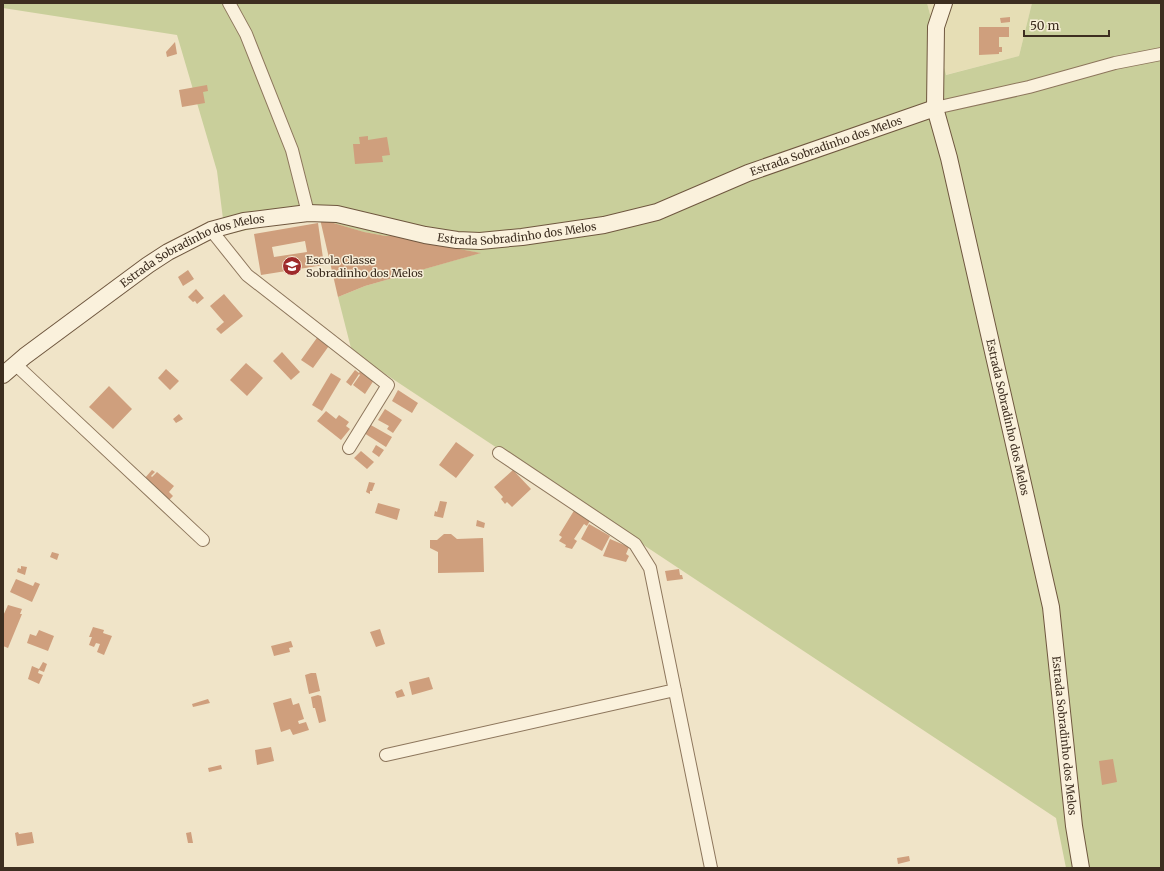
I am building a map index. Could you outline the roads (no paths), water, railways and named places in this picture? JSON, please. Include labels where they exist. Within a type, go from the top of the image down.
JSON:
[{"type":"street","points":[[229,3],[246,34],[292,150],[308,213]]},
{"type":"street","points":[[944,3],[936,27],[935,108],[1029,87],[1115,63],[1161,54]]},
{"type":"street","name":"Estrada Sobradinho dos Melos","points":[[3,375],[31,351],[168,252],[211,230],[244,221],[308,213],[337,214],[425,235],[457,240],[480,241],[522,237],[604,225],[657,212],[748,173],[935,108],[951,166],[1051,607],[1074,826],[1081,868]]},
{"type":"street","points":[[211,230],[247,275],[388,385],[349,448]]},
{"type":"street","points":[[15,364],[203,540]]},
{"type":"street","points":[[499,453],[635,544],[650,568],[711,868]]},
{"type":"street","points":[[386,755],[675,690]]},
{"type":"place","name":"Escola Classe Sobradinho dos Melos","points":[[292,266]]}]
